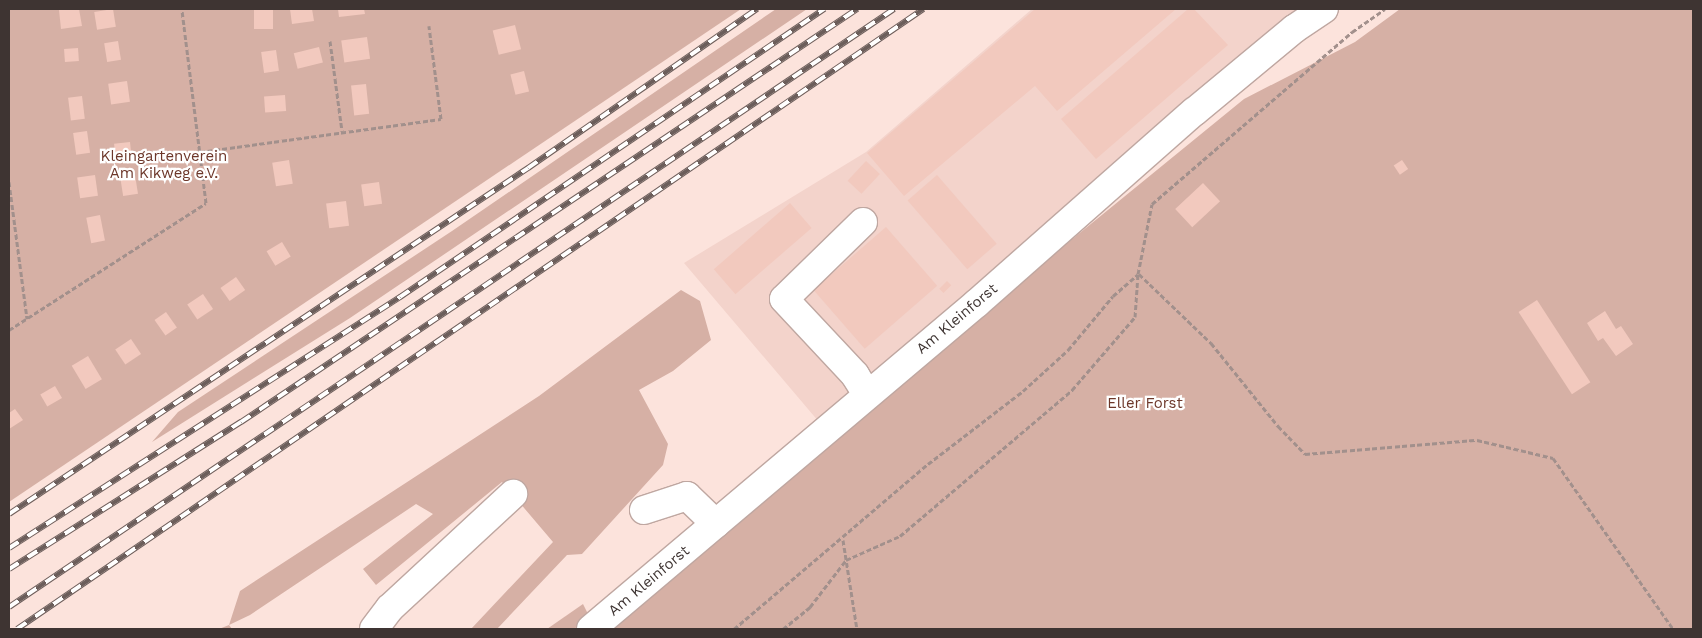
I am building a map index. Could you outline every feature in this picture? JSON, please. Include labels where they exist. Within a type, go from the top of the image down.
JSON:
[{"type":"street","name":"Am Kleinforst","points":[[591,629],[867,394],[978,303],[1201,106],[1294,29],[1324,9]]},
{"type":"street","points":[[863,222],[784,299],[855,375],[867,394]]},
{"type":"street","points":[[374,629],[390,608],[513,494]]},
{"type":"street","points":[[644,510],[686,496],[716,524]]},
{"type":"path","points":[[9,330],[206,203],[182,9]]},
{"type":"path","points":[[783,629],[810,606],[846,560],[900,536],[1072,390],[1135,317],[1138,274],[1152,204],[1352,32],[1385,9]]},
{"type":"path","points":[[200,152],[342,131],[441,119],[428,26]]},
{"type":"path","points":[[330,41],[342,131]]},
{"type":"path","points":[[9,182],[27,318]]},
{"type":"path","points":[[734,629],[843,540],[928,464],[1023,391],[1068,350],[1114,296],[1138,274]]},
{"type":"path","points":[[1138,274],[1212,343],[1278,426],[1305,454],[1477,440],[1553,458],[1673,629]]},
{"type":"path","points":[[843,540],[857,629]]},
{"type":"shaded area","points":[[1032,9],[1315,9],[819,422],[684,263],[866,152]]},
{"type":"green space","name":"Kleingartenverein Am Kikweg e.V.","points":[[9,9],[741,9],[9,502]]},
{"type":"green space","points":[[776,9],[807,9],[350,318],[152,442],[178,412],[452,231]]},
{"type":"green space","name":"Eller Forst","points":[[1400,9],[1693,9],[1693,629],[600,629],[788,471],[1244,99],[1355,42]]},
{"type":"green space","points":[[681,290],[700,301],[711,340],[673,371],[639,390],[668,444],[663,465],[582,554],[567,555],[497,629],[471,629],[553,542],[502,482],[376,585],[363,569],[433,514],[416,504],[250,615],[229,625],[240,591],[539,396]]},
{"type":"green space","points":[[583,604],[590,618],[574,629],[547,629]]},
{"type":"green space","points":[[229,625],[232,629],[219,629]]},
{"type":"building","points":[[79,9],[82,26],[61,29],[59,10]]},
{"type":"building","points":[[113,9],[116,27],[97,30],[94,12]]},
{"type":"building","points":[[254,9],[273,9],[273,29],[254,29]]},
{"type":"building","points":[[290,9],[312,9],[314,21],[292,24]]},
{"type":"building","points":[[338,9],[364,9],[365,14],[339,17]]},
{"type":"building","points":[[1035,9],[1176,9],[1057,111],[1035,86],[904,196],[867,153]]},
{"type":"building","points":[[1188,9],[1194,9],[1228,45],[1096,159],[1061,119]]},
{"type":"building","points":[[515,25],[521,49],[499,55],[493,31]]},
{"type":"building","points":[[367,37],[370,59],[344,62],[341,41]]},
{"type":"building","points":[[118,41],[121,60],[107,62],[104,43]]},
{"type":"building","points":[[319,47],[323,63],[298,69],[294,53]]},
{"type":"building","points":[[78,48],[79,61],[65,62],[64,49]]},
{"type":"building","points":[[276,50],[279,71],[264,73],[261,52]]},
{"type":"building","points":[[524,71],[529,91],[515,95],[510,74]]},
{"type":"building","points":[[127,81],[130,102],[111,104],[108,84]]},
{"type":"building","points":[[366,84],[369,114],[354,115],[351,86]]},
{"type":"building","points":[[285,95],[286,111],[265,112],[264,96]]},
{"type":"building","points":[[82,96],[85,119],[71,121],[68,98]]},
{"type":"building","points":[[87,131],[90,153],[76,155],[73,133]]},
{"type":"building","points":[[130,142],[132,162],[116,164],[114,144]]},
{"type":"building","points":[[289,160],[293,184],[276,186],[272,163]]},
{"type":"building","points":[[1402,160],[1408,169],[1400,175],[1394,166]]},
{"type":"building","points":[[866,161],[880,174],[861,194],[848,181]]},
{"type":"building","points":[[95,175],[98,196],[80,198],[77,178]]},
{"type":"building","points":[[135,175],[138,194],[123,196],[120,177]]},
{"type":"building","points":[[937,175],[997,244],[967,269],[908,201]]},
{"type":"building","points":[[379,182],[382,204],[364,206],[361,185]]},
{"type":"building","points":[[1203,183],[1220,201],[1192,227],[1175,209]]},
{"type":"building","points":[[346,201],[349,226],[329,228],[326,203]]},
{"type":"building","points":[[790,203],[812,228],[735,294],[714,269]]},
{"type":"building","points":[[100,215],[105,241],[91,243],[86,218]]},
{"type":"building","points":[[886,227],[937,286],[865,349],[814,290]]},
{"type":"building","points":[[282,242],[291,257],[275,266],[267,251]]},
{"type":"building","points":[[236,277],[245,290],[230,301],[220,288]]},
{"type":"building","points":[[947,281],[951,285],[943,293],[939,289]]},
{"type":"building","points":[[203,294],[213,309],[197,320],[187,305]]},
{"type":"building","points":[[1537,300],[1590,382],[1572,394],[1519,312]]},
{"type":"building","points":[[1605,311],[1616,329],[1621,326],[1633,344],[1616,356],[1603,338],[1598,341],[1587,323]]},
{"type":"building","points":[[166,312],[177,328],[165,336],[155,320]]},
{"type":"building","points":[[131,339],[141,354],[125,365],[115,350]]},
{"type":"building","points":[[88,356],[102,379],[86,389],[72,366]]},
{"type":"building","points":[[55,386],[62,398],[47,407],[40,394]]},
{"type":"building","points":[[15,409],[23,420],[9,429],[9,413]]},
{"type":"railway","points":[[9,514],[528,168],[757,9]]},
{"type":"railway","points":[[9,548],[400,297],[824,9]]},
{"type":"railway","points":[[9,569],[241,422],[857,9]]},
{"type":"railway","points":[[9,607],[894,9]]},
{"type":"railway","points":[[17,629],[923,9]]}]
